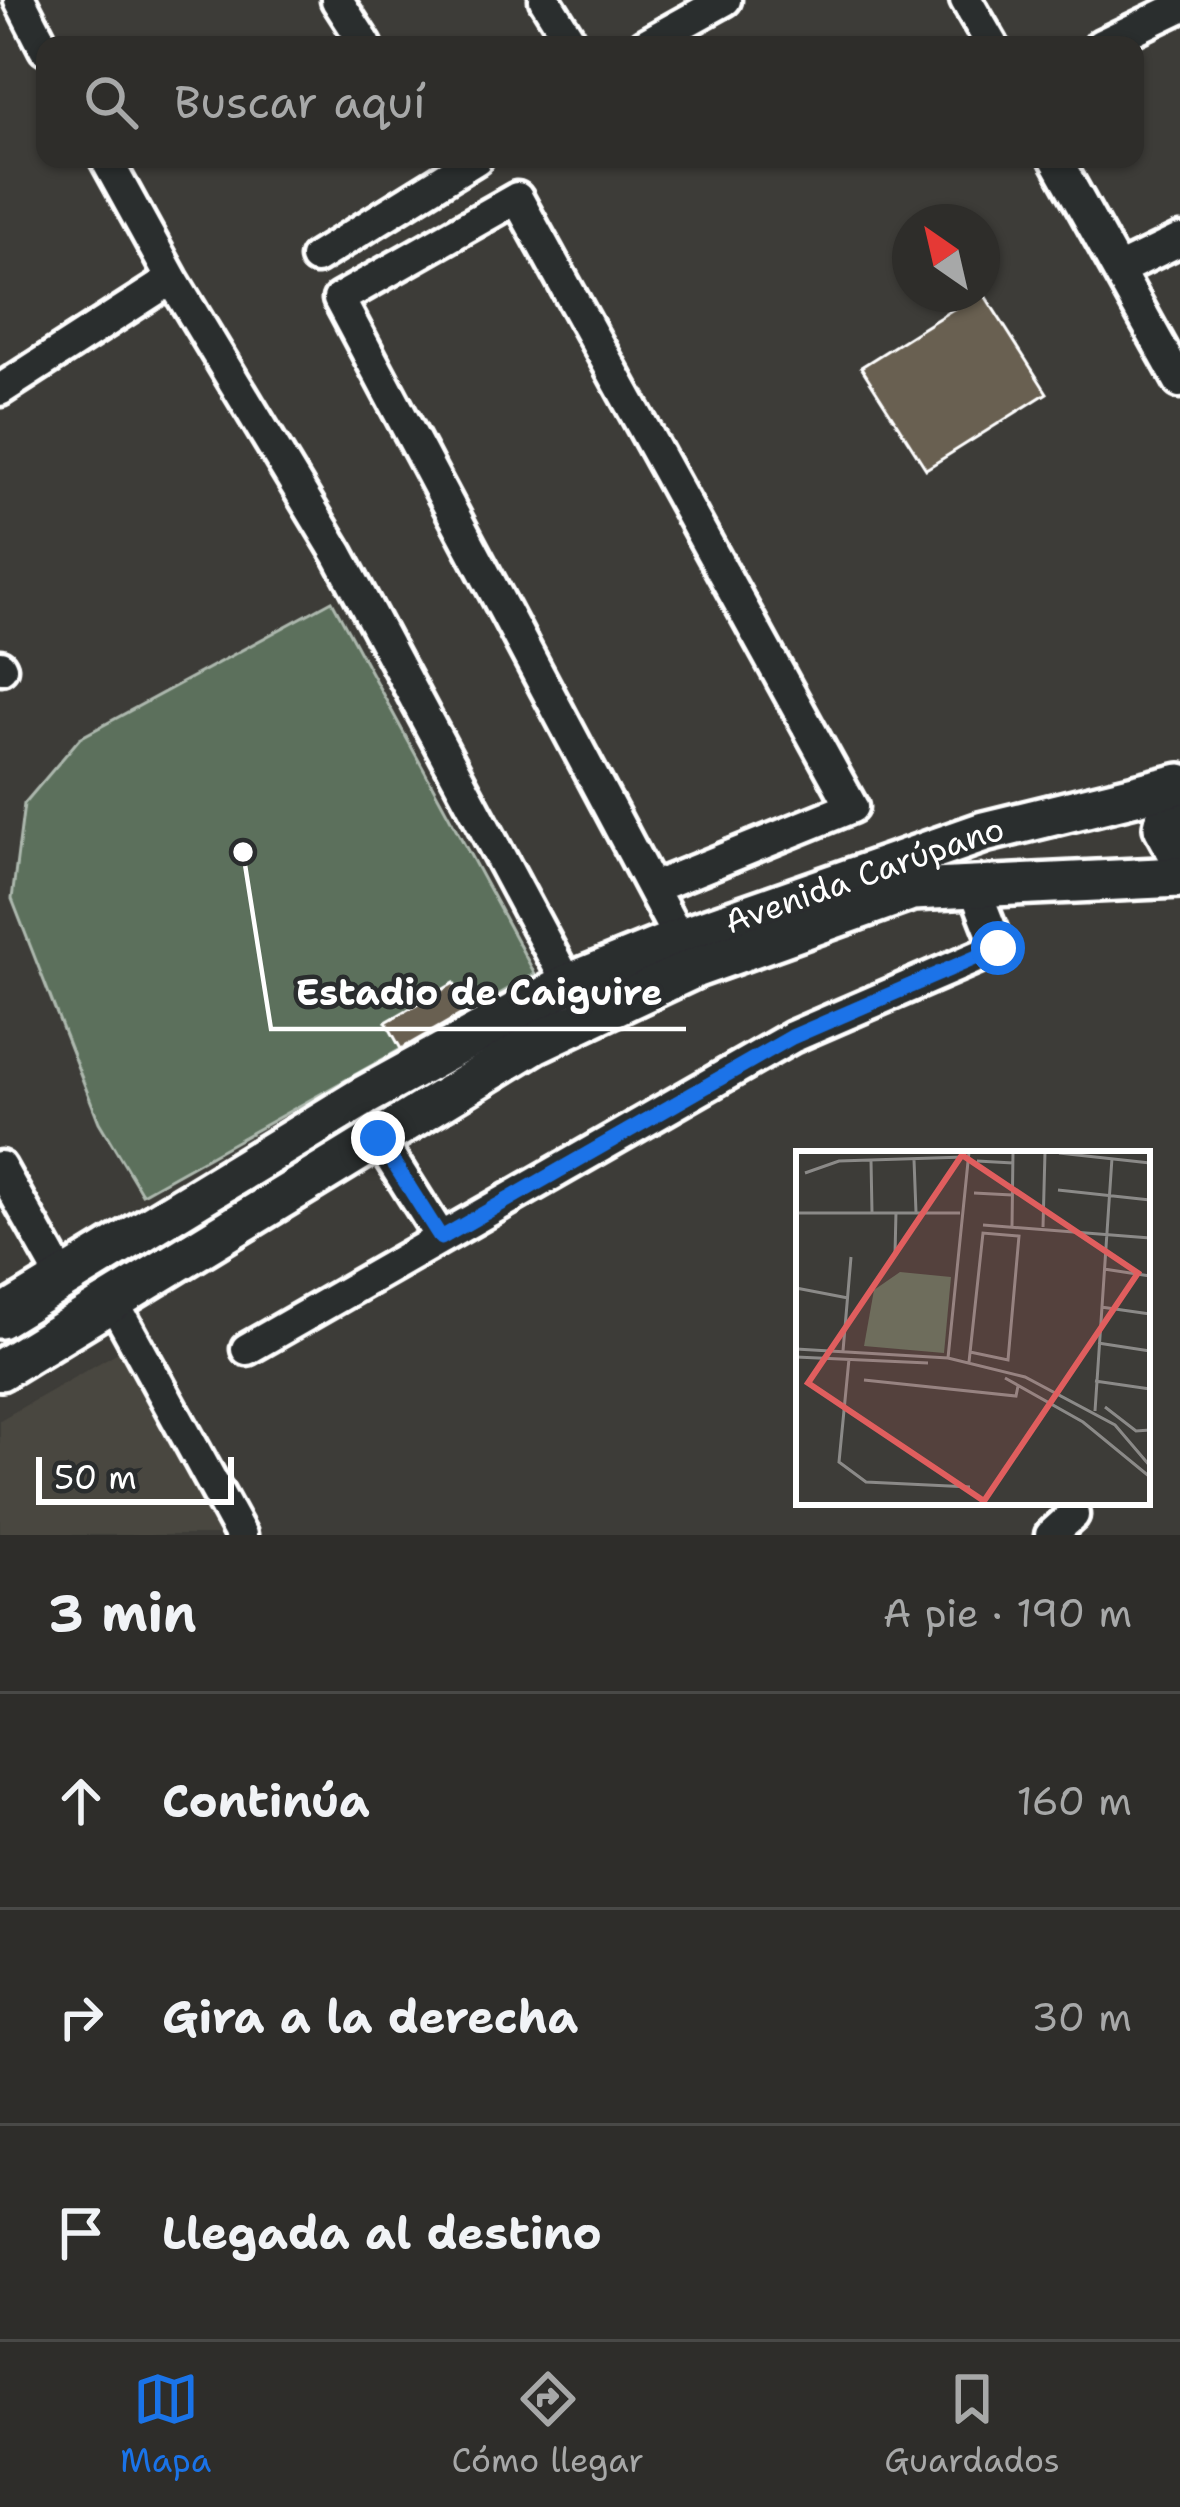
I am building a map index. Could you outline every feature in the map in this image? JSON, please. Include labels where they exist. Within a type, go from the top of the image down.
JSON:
[{"type":"main road","name":"Avenida Carúpano","points":[[0,1318],[364,1096],[568,984],[679,939],[984,832],[1180,784]]},
{"type":"main road","points":[[1180,798],[1169,806],[1164,827],[1180,856]]},
{"type":"main road","name":"Avenida Carúpano","points":[[0,1370],[535,1043],[694,968],[912,890],[1180,877]]},
{"type":"street","points":[[337,0],[350,36]]},
{"type":"street","points":[[544,0],[566,36]]},
{"type":"street","points":[[660,36],[725,0]]},
{"type":"street","points":[[966,0],[987,36]]},
{"type":"street","points":[[1120,36],[1180,7]]},
{"type":"street","points":[[13,8],[36,37]]},
{"type":"street","points":[[111,168],[338,554],[568,984]]},
{"type":"street","points":[[316,258],[450,168]]},
{"type":"street","points":[[1061,168],[1180,382]]},
{"type":"street","points":[[652,888],[852,807],[517,198],[339,299],[679,939]]},
{"type":"street","points":[[1118,270],[1180,240]]},
{"type":"street","points":[[0,390],[172,278]]},
{"type":"street","points":[[248,1349],[792,1037],[998,948],[974,887]]},
{"type":"street","points":[[378,1138],[441,1238]]},
{"type":"street","points":[[0,1167],[63,1280]]},
{"type":"street","points":[[112,1300],[241,1535]]},
{"type":"shaded area","points":[[120,1351],[227,1535],[0,1535],[0,1420]]},
{"type":"green space","points":[[332,601],[535,974],[142,1194],[99,1122],[12,899],[24,804],[80,738]]},
{"type":"building","points":[[949,312],[995,312],[1047,393],[926,469],[861,367]]},
{"type":"building","points":[[454,983],[469,1010],[401,1049],[386,1022]]},
{"type":"place","name":"Estadio de Caiguire","points":[[243,852]]},
{"type":"route","points":[[378,1138],[441,1238],[792,1037],[998,948]]}]
